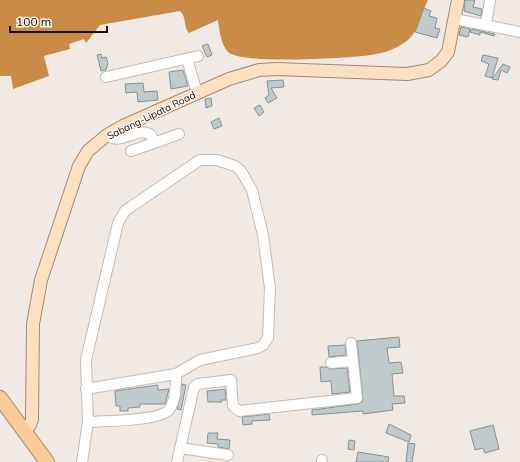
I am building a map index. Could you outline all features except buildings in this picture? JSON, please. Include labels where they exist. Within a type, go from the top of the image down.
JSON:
[{"type":"highway","points":[[0,398],[47,462]]},
{"type":"main road","name":"Sabang-Lipata Road","points":[[23,431],[30,425],[32,420],[33,324],[41,280],[79,166],[88,151],[107,135],[123,126],[197,92],[230,79],[268,69],[407,74],[422,72],[438,64],[448,52],[458,0]]},
{"type":"street","points":[[486,24],[490,0]]},
{"type":"street","points":[[455,19],[520,32]]},
{"type":"street","points":[[106,77],[198,56]]},
{"type":"street","points":[[187,59],[197,92]]},
{"type":"street","points":[[107,135],[112,139],[120,139],[144,132],[151,135],[154,143]]},
{"type":"street","points":[[131,151],[179,134]]},
{"type":"street","points":[[82,462],[88,422],[86,389],[86,360],[118,223],[132,206],[186,168],[200,160],[217,160],[235,166],[252,190],[258,208],[270,288],[270,331],[266,342],[258,348],[200,360],[176,374],[86,389]]},
{"type":"street","points":[[177,462],[194,387],[198,384],[231,380],[233,406],[239,411],[357,398],[351,342]]},
{"type":"street","points":[[331,363],[353,360]]},
{"type":"street","points":[[88,422],[130,419],[165,413],[172,406],[176,374]]},
{"type":"street","points":[[180,448],[228,455]]},
{"type":"shaded area","points":[[0,0],[428,0],[413,35],[402,45],[392,50],[376,54],[341,58],[296,60],[237,56],[228,52],[226,49],[221,37],[218,20],[189,33],[186,28],[184,16],[180,11],[100,25],[86,43],[84,39],[69,44],[70,49],[44,56],[49,76],[13,89],[11,76],[0,76]]}]
